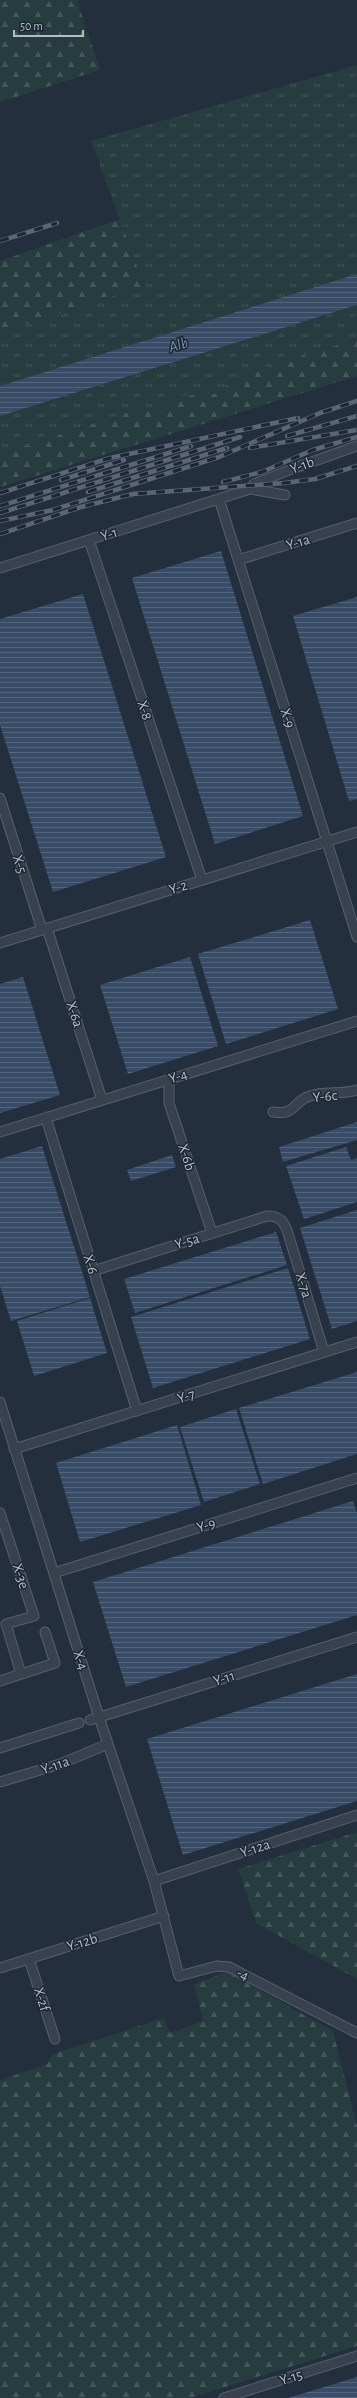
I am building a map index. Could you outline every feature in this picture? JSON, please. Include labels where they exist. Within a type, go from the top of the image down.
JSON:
[{"type":"street","name":"Y-1b","points":[[219,499],[250,488],[254,484],[292,468],[357,446]]},
{"type":"street","name":"Y-1b","points":[[250,488],[285,495]]},
{"type":"street","name":"Y-1","points":[[0,568],[219,499]]},
{"type":"street","name":"X-9","points":[[219,499],[357,937]]},
{"type":"street","name":"Y-1a","points":[[238,560],[357,523]]},
{"type":"street","name":"X-8","points":[[89,540],[202,880]]},
{"type":"street","name":"X-5","points":[[0,798],[44,929]]},
{"type":"street","name":"Y-2","points":[[0,943],[357,832]]},
{"type":"street","name":"X-6a","points":[[44,929],[102,1100]]},
{"type":"street","name":"Y-4","points":[[0,1132],[357,1021]]},
{"type":"street","name":"X-6b","points":[[169,1079],[169,1102],[212,1233]]},
{"type":"street","name":"Y-6c","points":[[273,1112],[282,1113],[294,1109],[305,1098],[326,1093],[345,1094],[357,1090]]},
{"type":"street","name":"X-6","points":[[46,1118],[137,1411]]},
{"type":"street","name":"Y-5a","points":[[93,1270],[267,1216],[281,1220]]},
{"type":"street","name":"X-7a","points":[[281,1220],[287,1230],[324,1352]]},
{"type":"street","name":"Y-7","points":[[14,1449],[357,1342]]},
{"type":"street","name":"X-4","points":[[0,1402],[4,1428],[14,1449],[54,1573],[95,1719],[108,1744],[154,1881],[164,1916]]},
{"type":"street","name":"Y-9","points":[[54,1573],[357,1478]]},
{"type":"street","name":"X-3e","points":[[0,1513],[34,1616],[6,1624],[21,1674]]},
{"type":"street","points":[[0,1681],[55,1663],[45,1632]]},
{"type":"street","name":"Y-11","points":[[95,1719],[357,1637]]},
{"type":"street","points":[[0,1748],[79,1724]]},
{"type":"street","name":"Y-11a","points":[[0,1782],[60,1764],[108,1744]]},
{"type":"street","name":"Y-12a","points":[[154,1881],[357,1815]]},
{"type":"street","name":"Y-12b","points":[[0,1968],[164,1916]]},
{"type":"street","name":"-4","points":[[164,1916],[179,1976],[217,1966],[230,1967],[357,2033]]},
{"type":"street","name":"X-2f","points":[[29,1959],[55,2039]]},
{"type":"street","name":"Y-15","points":[[224,2398],[357,2356]]},
{"type":"green space","points":[[0,0],[77,0],[100,70],[0,102]]},
{"type":"green space","points":[[357,65],[357,274],[0,386],[0,332],[144,286],[91,141]]},
{"type":"green space","points":[[120,219],[144,286],[0,332],[0,261]]},
{"type":"green space","points":[[357,305],[357,339],[239,376],[215,394],[178,396],[161,409],[139,409],[0,454],[0,416]]},
{"type":"green space","points":[[357,339],[357,376],[0,487],[0,454],[139,409],[161,409],[178,396],[215,394],[239,376]]},
{"type":"green space","points":[[357,1832],[357,1979],[256,1923],[238,1869]]},
{"type":"green space","points":[[227,1972],[333,2031],[357,2126],[357,2346],[190,2398],[0,2398],[0,2080],[47,2064],[53,2054],[164,2018],[170,2033],[203,2021],[194,1984]]},
{"type":"water","name":"Alb","points":[[357,274],[357,305],[0,416],[0,386]]},
{"type":"water","points":[[221,551],[303,816],[215,844],[132,578]]},
{"type":"water","points":[[83,594],[166,857],[53,892],[0,725],[0,619]]},
{"type":"water","points":[[357,597],[357,799],[349,801],[293,616]]},
{"type":"water","points":[[310,920],[338,1009],[226,1044],[198,954]]},
{"type":"water","points":[[190,957],[218,1046],[128,1074],[100,985]]},
{"type":"water","points":[[23,977],[60,1095],[0,1113],[0,984]]},
{"type":"water","points":[[357,1122],[357,1140],[283,1162],[279,1147]]},
{"type":"water","points":[[42,1146],[90,1297],[11,1321],[0,1286],[0,1159]]},
{"type":"water","points":[[346,1147],[351,1160],[357,1158],[357,1202],[304,1219],[286,1166]]},
{"type":"water","points":[[172,1155],[176,1167],[131,1181],[127,1170]]},
{"type":"water","points":[[357,1210],[357,1321],[332,1329],[300,1228]]},
{"type":"water","points":[[276,1232],[287,1265],[135,1313],[124,1279]]},
{"type":"water","points":[[288,1268],[310,1339],[153,1388],[131,1317]]},
{"type":"water","points":[[90,1298],[107,1353],[34,1376],[17,1321]]},
{"type":"water","points":[[357,1372],[357,1454],[263,1484],[239,1408]]},
{"type":"water","points":[[236,1409],[260,1484],[204,1502],[180,1427]]},
{"type":"water","points":[[177,1425],[201,1505],[80,1542],[56,1463]]},
{"type":"water","points":[[353,1501],[357,1513],[357,1615],[126,1687],[93,1582]]},
{"type":"water","points":[[357,1674],[357,1801],[183,1855],[147,1739]]},
{"type":"water","points":[[357,2377],[357,2398],[288,2398]]},
{"type":"railway","points":[[0,241],[57,223]]},
{"type":"railway","points":[[0,521],[53,510],[219,457],[320,413],[357,401]]},
{"type":"railway","points":[[287,436],[357,416]]},
{"type":"railway","points":[[0,493],[110,458],[298,418]]},
{"type":"railway","points":[[250,448],[357,430]]},
{"type":"railway","points":[[0,513],[240,437]]},
{"type":"railway","points":[[223,482],[262,472],[313,450],[357,437]]},
{"type":"railway","points":[[0,506],[191,446]]},
{"type":"railway","points":[[88,492],[227,448]]},
{"type":"railway","points":[[61,480],[124,460]]},
{"type":"railway","points":[[0,534],[81,507],[133,494],[284,483],[315,479],[357,466]]}]
